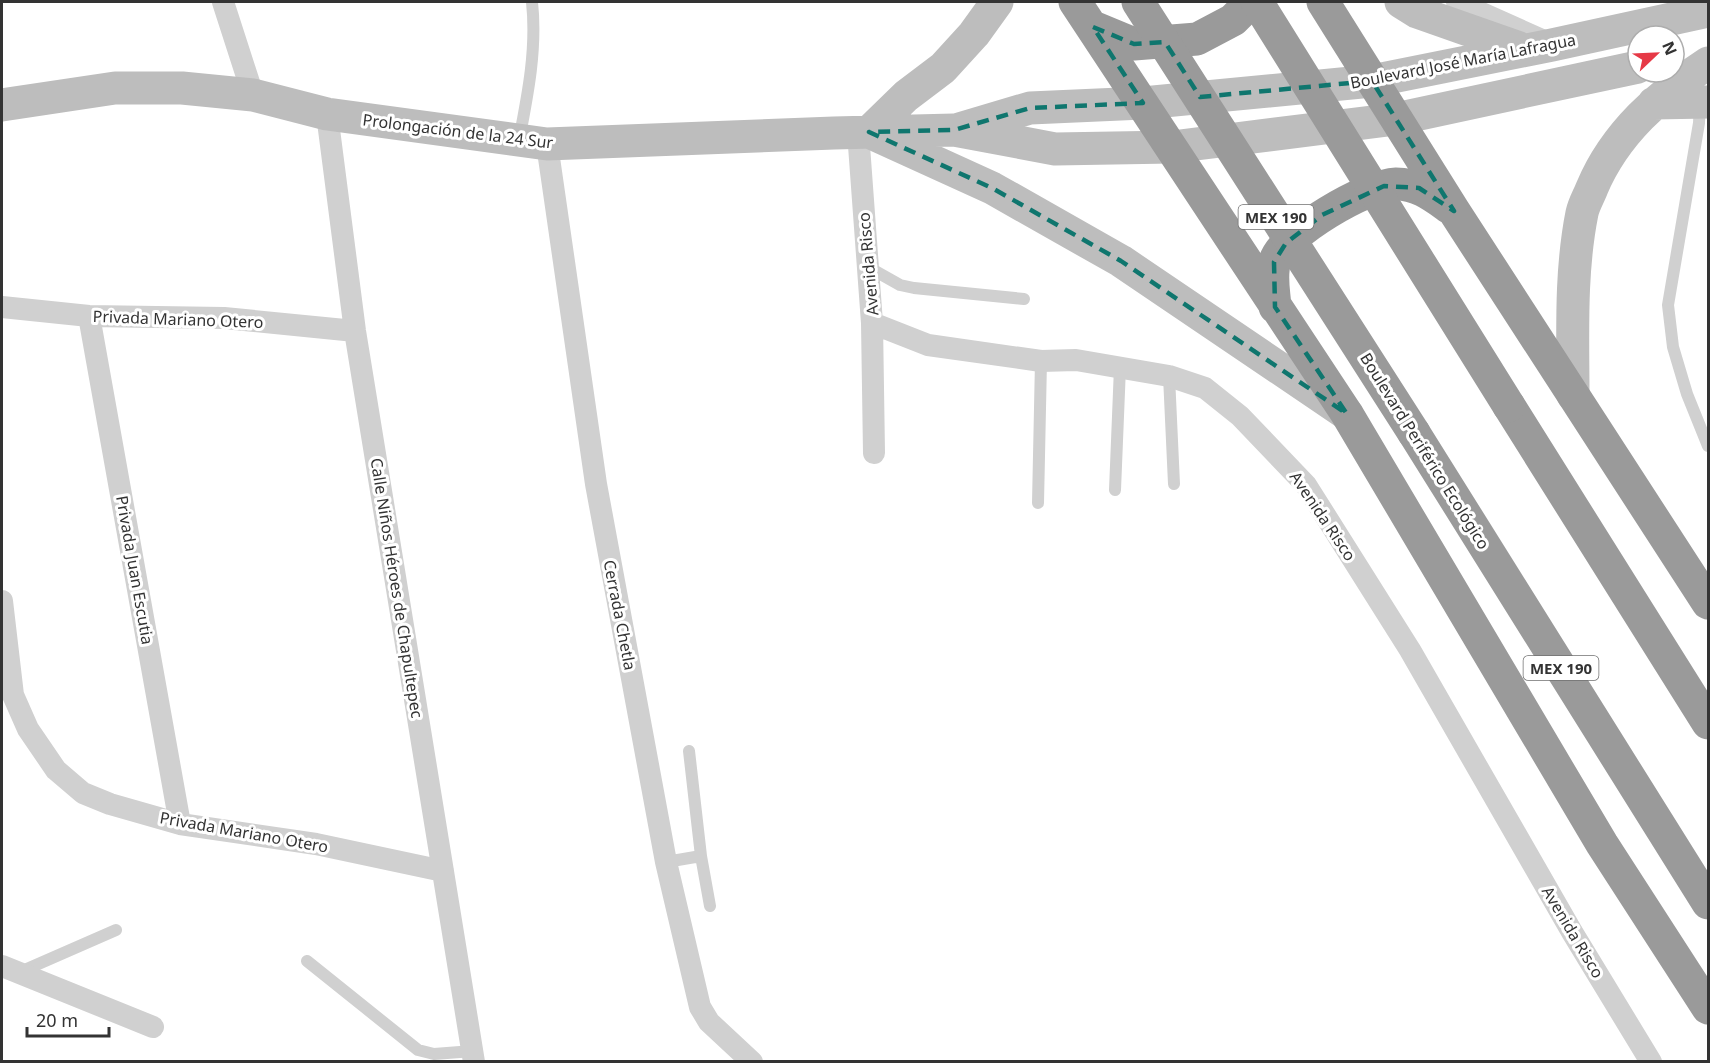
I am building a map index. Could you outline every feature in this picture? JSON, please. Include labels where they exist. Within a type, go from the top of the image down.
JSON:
[{"type":"highway","name":"Boulevard Periférico Ecológico","points":[[1138,2],[1414,433],[1708,903]]},
{"type":"highway","points":[[1084,14],[1134,44],[1197,39],[1233,20],[1251,2]]},
{"type":"highway","points":[[1257,2],[1708,723]]},
{"type":"highway","points":[[1323,2],[1454,211],[1708,603]]},
{"type":"highway","points":[[1084,14],[1347,414],[1602,844],[1708,1008]]},
{"type":"highway","points":[[1275,307],[1273,272],[1279,251],[1322,215],[1384,186],[1396,184],[1429,192],[1454,211]]},
{"type":"street","points":[[223,2],[253,95]]},
{"type":"street","points":[[996,2],[974,34],[943,68],[864,132],[992,188],[1121,261],[1347,414]]},
{"type":"street","points":[[1401,2],[1418,12],[1539,48]]},
{"type":"street","points":[[1457,2],[1539,48]]},
{"type":"street","name":"Boulevard José María Lafragua","points":[[1143,103],[1372,81],[1708,11]]},
{"type":"street","points":[[1686,57],[1708,52]]},
{"type":"street","points":[[1573,395],[1572,316],[1575,261],[1582,211],[1602,165],[1624,134],[1654,103],[1686,77],[1708,63]]},
{"type":"street","points":[[1172,147],[1396,119],[1626,70]]},
{"type":"street","name":"Prolongación de la 24 Sur","points":[[2,105],[115,88],[182,88],[253,95],[327,114],[533,142],[954,130],[1055,149],[1172,147]]},
{"type":"street","points":[[1654,103],[1705,102]]},
{"type":"street","name":"Prolongación de la 24 Sur","points":[[954,130],[1030,108],[1143,103]]},
{"type":"street","name":"Calle Niños Héroes de Chapultepec","points":[[327,114],[355,331],[443,871],[480,1058]]},
{"type":"street","name":"Avenida Risco","points":[[864,132],[872,323],[928,345],[1041,361],[1076,360],[1169,375],[1205,388],[1240,416],[1306,485],[1410,650],[1572,932],[1651,1062]]},
{"type":"street","name":"Cerrada Chetla","points":[[533,142],[666,862],[700,1007],[709,1022],[752,1062]]},
{"type":"street","name":"Privada Mariano Otero","points":[[2,307],[89,316],[224,318],[355,331]]},
{"type":"street","name":"Privada Juan Escutia","points":[[89,316],[180,824]]},
{"type":"street","points":[[872,323],[874,453]]},
{"type":"street","name":"Privada Mariano Otero","points":[[2,602],[13,695],[28,729],[56,770],[83,793],[180,824],[316,844],[443,871]]},
{"type":"street","points":[[10,969],[153,1027]]},
{"type":"lane","points":[[532,2],[535,28],[530,87],[533,142]]},
{"type":"lane","points":[[1705,102],[1699,123],[1668,304],[1673,347],[1687,394],[1708,446]]},
{"type":"lane","points":[[868,267],[900,285],[914,288],[1024,299]]},
{"type":"lane","points":[[1038,503],[1041,361]]},
{"type":"lane","points":[[1115,490],[1120,367]]},
{"type":"lane","points":[[1169,375],[1174,484]]},
{"type":"lane","points":[[689,751],[701,856],[710,906]]},
{"type":"lane","points":[[666,862],[701,856]]},
{"type":"lane","points":[[10,969],[116,930]]},
{"type":"lane","points":[[306,961],[418,1050],[434,1054],[480,1058]]},
{"type":"highlighted area","points":[[1093,27],[1134,44],[1165,42],[1200,97],[1372,81],[1454,211],[1419,188],[1384,186],[1322,215],[1286,243],[1274,262],[1275,307],[1347,414],[1121,261],[992,188],[869,132],[954,130],[1030,108],[1143,103]]}]
